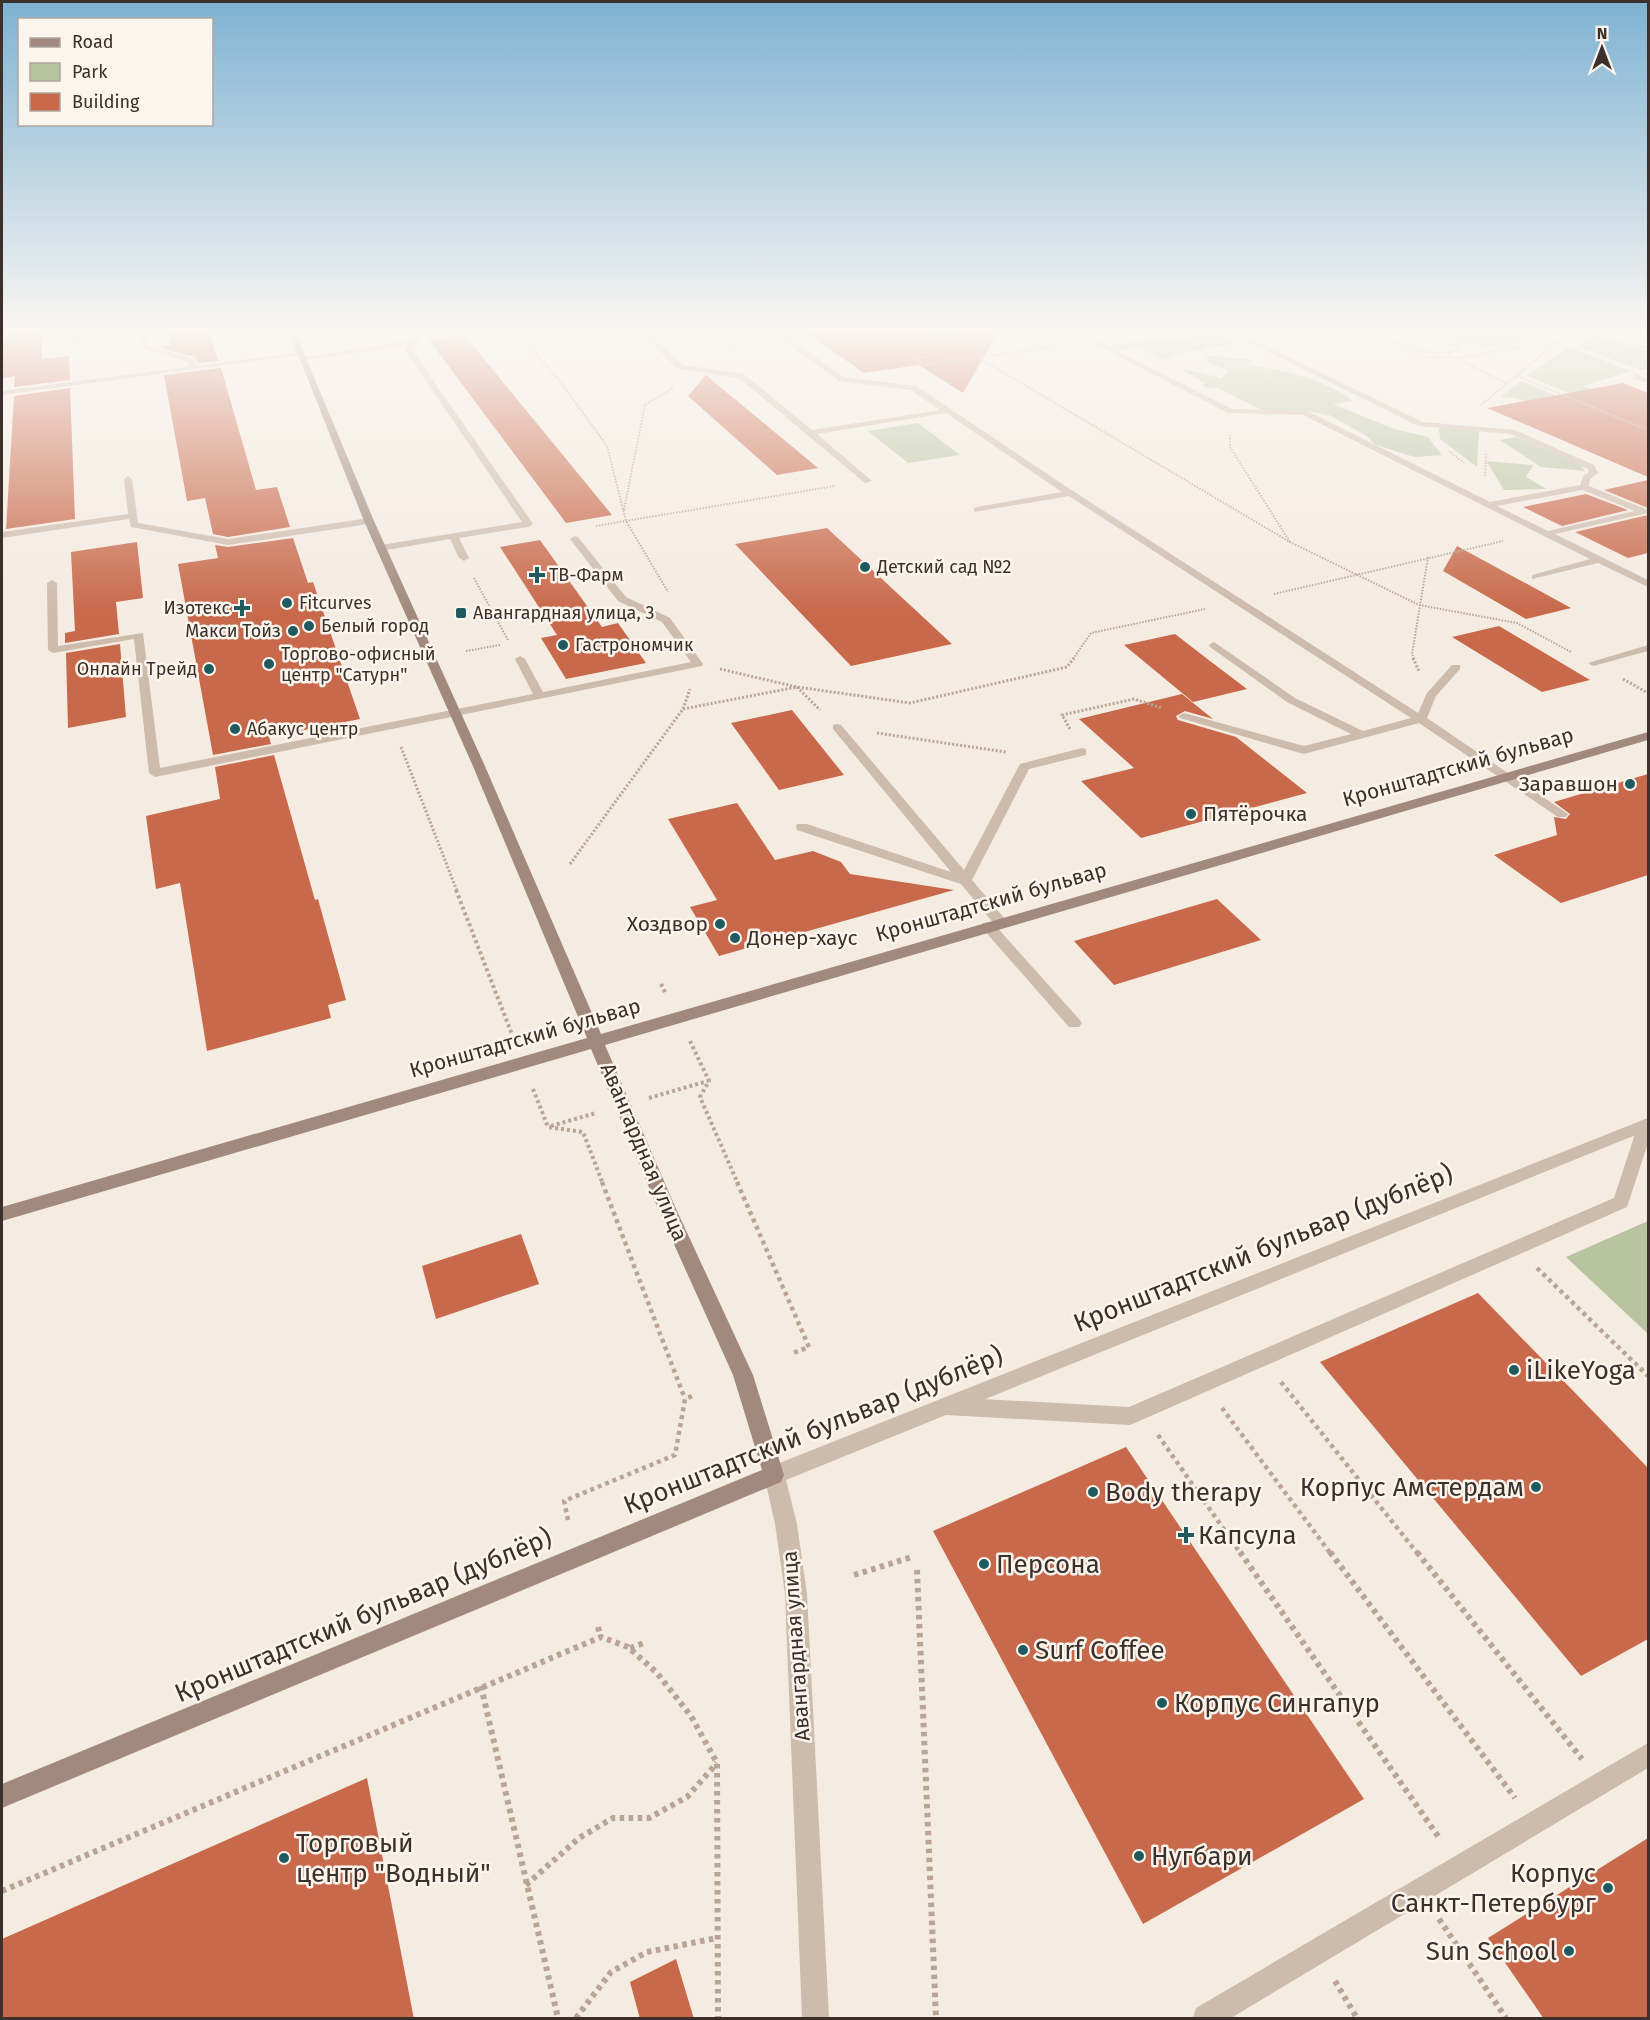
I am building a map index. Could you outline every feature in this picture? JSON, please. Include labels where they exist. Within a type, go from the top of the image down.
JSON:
[{"type":"main road","name":"Авангардная улица","points":[[329,423],[369,521],[455,712],[668,1211],[742,1375],[774,1475]]},
{"type":"main road","name":"Кронштадтский бульвар","points":[[2,1214],[994,924],[1648,736]]},
{"type":"main road","name":"Кронштадтский бульвар (дублёр)","points":[[2,1796],[774,1475]]},
{"type":"street","points":[[381,548],[528,524],[459,423]]},
{"type":"street","points":[[798,423],[868,481]]},
{"type":"street","points":[[810,433],[871,423]]},
{"type":"street","points":[[965,423],[1421,719],[1562,814]]},
{"type":"street","points":[[1324,423],[1648,584]]},
{"type":"street","points":[[1419,423],[1512,432],[1591,467],[1594,472],[1586,478],[1584,487]]},
{"type":"street","points":[[128,479],[134,525],[228,542],[369,521]]},
{"type":"street","points":[[1486,505],[1584,487],[1645,512]]},
{"type":"street","points":[[977,510],[1070,493]]},
{"type":"street","points":[[1544,533],[1645,512]]},
{"type":"street","points":[[2,535],[133,516]]},
{"type":"street","points":[[453,536],[464,558]]},
{"type":"street","points":[[51,583],[53,650],[139,635],[155,772],[698,664],[666,620],[622,599],[575,539]]},
{"type":"street","points":[[1535,577],[1598,560]]},
{"type":"street","points":[[1214,645],[1291,700],[1362,735]]},
{"type":"street","points":[[1593,663],[1648,648]]},
{"type":"street","points":[[520,659],[539,695]]},
{"type":"street","points":[[1421,719],[1431,695],[1456,667]]},
{"type":"street","points":[[1184,716],[1304,750],[1421,719]]},
{"type":"street","points":[[837,727],[965,881],[994,924],[1074,1023]]},
{"type":"street","points":[[965,881],[1024,767],[1082,752]]},
{"type":"street","points":[[802,827],[965,881]]},
{"type":"street","points":[[946,1406],[1130,1416],[1621,1202],[1648,1126]]},
{"type":"street","name":"Кронштадтский бульвар (дублёр)","points":[[774,1475],[1648,1126]]},
{"type":"street","name":"Авангардная улица","points":[[774,1475],[786,1524],[796,1594],[815,2019]]},
{"type":"street","points":[[1206,2019],[1648,1755]]},
{"type":"path","points":[[590,423],[607,446],[626,522],[678,609],[666,620]]},
{"type":"path","points":[[623,511],[641,423]]},
{"type":"path","points":[[1090,423],[1290,542],[1419,605],[1517,623],[1593,663]]},
{"type":"path","points":[[1231,423],[1230,447],[1290,542]]},
{"type":"path","points":[[1632,423],[1648,430]]},
{"type":"path","points":[[1433,425],[1433,437],[1468,466]]},
{"type":"path","points":[[1477,474],[1485,481]]},
{"type":"path","points":[[626,522],[868,481]]},
{"type":"path","points":[[698,664],[797,687],[910,702],[1067,667],[1091,633],[1544,533]]},
{"type":"path","points":[[1428,557],[1412,654],[1431,695]]},
{"type":"path","points":[[464,558],[510,643],[466,651]]},
{"type":"path","points":[[797,687],[837,727],[968,748],[1060,757]]},
{"type":"path","points":[[570,864],[683,710],[797,687]]},
{"type":"path","points":[[1082,752],[1062,715],[1134,699],[1184,716]]},
{"type":"path","points":[[661,984],[709,1081],[700,1097],[809,1347],[793,1353]]},
{"type":"path","points":[[1532,1263],[1648,1376]]},
{"type":"path","points":[[1276,1375],[1601,1783]]},
{"type":"path","points":[[568,1520],[564,1501],[675,1455],[686,1399],[695,1395]]},
{"type":"path","points":[[1216,1400],[1533,1823]]},
{"type":"path","points":[[1153,1428],[1460,1867]]},
{"type":"path","points":[[854,1575],[912,1557]]},
{"type":"path","points":[[916,1569],[936,2019]]},
{"type":"path","points":[[598,1626],[601,1637]]},
{"type":"path","points":[[2,1891],[601,1637],[630,1648],[667,1684],[705,1737],[717,1762],[718,2019]]},
{"type":"path","points":[[630,1648],[647,1642]]},
{"type":"path","points":[[481,1686],[558,2019]]},
{"type":"path","points":[[526,1885],[579,1838],[613,1818],[649,1818],[687,1797],[717,1762]]},
{"type":"path","points":[[1420,1891],[1506,2019]]},
{"type":"path","points":[[576,2019],[610,1972],[647,1952],[717,1938]]},
{"type":"path","points":[[1317,1952],[1358,2019]]},
{"type":"green space","points":[[918,423],[960,455],[908,463],[868,431]]},
{"type":"green space","points":[[1344,423],[1380,423],[1428,437],[1442,455],[1414,457],[1374,444],[1367,436]]},
{"type":"green space","points":[[1577,423],[1622,423],[1648,434],[1648,453]]},
{"type":"green space","points":[[1439,428],[1479,430],[1477,467],[1440,439]]},
{"type":"green space","points":[[1516,437],[1580,464],[1585,471],[1541,467],[1500,440]]},
{"type":"green space","points":[[1486,461],[1533,465],[1526,477],[1546,489],[1504,490]]},
{"type":"green space","points":[[1648,1221],[1648,1334],[1566,1257]]},
{"type":"building","points":[[12,423],[71,423],[75,519],[6,529]]},
{"type":"building","points":[[173,423],[237,423],[256,490],[277,487],[290,527],[228,537],[213,534],[205,498],[187,501]]},
{"type":"building","points":[[491,423],[537,423],[612,515],[566,523]]},
{"type":"building","points":[[719,423],[764,423],[818,468],[777,475]]},
{"type":"building","points":[[1523,423],[1648,423],[1648,477]]},
{"type":"building","points":[[1648,480],[1648,508],[1604,490]]},
{"type":"building","points":[[1586,494],[1628,510],[1562,526],[1523,507]]},
{"type":"building","points":[[1648,515],[1648,553],[1628,558],[1575,532]]},
{"type":"building","points":[[827,528],[952,644],[851,666],[735,544]]},
{"type":"building","name":"Торгово-офисный центр \"Сатурн\"","points":[[293,538],[308,583],[313,582],[360,719],[269,737],[271,744],[213,755],[178,564],[218,558],[215,545],[228,547]]},
{"type":"building","points":[[540,540],[602,627],[618,623],[646,663],[566,679],[541,638],[557,635],[500,547]]},
{"type":"building","points":[[137,542],[143,598],[116,602],[119,634],[65,643],[65,633],[75,631],[71,552]]},
{"type":"building","points":[[1457,546],[1571,608],[1526,619],[1443,571]]},
{"type":"building","points":[[1499,626],[1590,680],[1542,692],[1452,637]]},
{"type":"building","points":[[1175,634],[1247,689],[1193,702],[1124,645]]},
{"type":"building","points":[[120,644],[126,717],[68,728],[66,653]]},
{"type":"building","points":[[1182,694],[1213,719],[1185,711],[1176,716],[1178,720],[1236,737],[1307,793],[1141,838],[1081,781],[1134,768],[1079,719]]},
{"type":"building","points":[[792,710],[844,775],[779,790],[731,723]]},
{"type":"building","points":[[274,755],[346,1000],[328,1005],[331,1018],[207,1051],[180,883],[156,889],[146,816],[220,799],[215,767]]},
{"type":"building","points":[[1648,774],[1648,875],[1561,903],[1494,855],[1557,835],[1554,817],[1566,819],[1570,814],[1554,802]]},
{"type":"building","points":[[737,803],[775,860],[813,851],[841,862],[850,874],[954,890],[719,956],[690,907],[717,900],[668,819]]},
{"type":"building","points":[[1217,899],[1261,940],[1114,985],[1074,941]]},
{"type":"building","points":[[521,1234],[539,1284],[436,1319],[422,1266]]},
{"type":"building","name":"Корпус Амстердам","points":[[1478,1293],[1648,1468],[1648,1639],[1581,1676],[1320,1362]]},
{"type":"building","name":"Корпус Сингапур","points":[[1126,1447],[1364,1799],[1143,1924],[933,1531]]},
{"type":"building","name":"Торговый центр \"Водный\"","points":[[367,1778],[414,2019],[2,2019],[2,1939]]},
{"type":"building","name":"Корпус Санкт-Петербург","points":[[1648,1838],[1648,2019],[1544,2019],[1488,1938]]},
{"type":"building","points":[[676,1959],[694,2019],[640,2019],[630,1982]]},
{"type":"place","name":"Детский сад №2","points":[[865,567]]},
{"type":"place","name":"ТВ-Фарм","points":[[537,575]]},
{"type":"place","name":"Fitcurves","points":[[287,603]]},
{"type":"place","name":"Изотекс","points":[[242,608]]},
{"type":"place","name":"Авангардная улица, 3","points":[[461,613]]},
{"type":"place","name":"Белый город","points":[[309,626]]},
{"type":"place","name":"Макси Тойз","points":[[293,631]]},
{"type":"place","name":"Гастрономчик","points":[[563,645]]},
{"type":"place","name":"Торгово-офисный центр \"Сатурн\"","points":[[269,664]]},
{"type":"place","name":"Онлайн Трейд","points":[[209,669]]},
{"type":"place","name":"Абакус центр","points":[[235,729]]},
{"type":"place","name":"Заравшон","points":[[1630,784]]},
{"type":"place","name":"Пятёрочка","points":[[1191,814]]},
{"type":"place","name":"Хоздвор","points":[[720,924]]},
{"type":"place","name":"Донер-хаус","points":[[735,938]]},
{"type":"place","name":"iLikeYoga","points":[[1514,1370]]},
{"type":"place","name":"Корпус Амстердам","points":[[1536,1487]]},
{"type":"place","name":"Body therapy","points":[[1093,1492]]},
{"type":"place","name":"Капсула","points":[[1186,1535]]},
{"type":"place","name":"Персона","points":[[984,1564]]},
{"type":"place","name":"Surf Coffee","points":[[1023,1650]]},
{"type":"place","name":"Корпус Сингапур","points":[[1162,1703]]},
{"type":"place","name":"Нугбари","points":[[1139,1856]]},
{"type":"place","name":"Торговый центр \"Водный\"","points":[[284,1858]]},
{"type":"place","name":"Корпус Санкт-Петербург","points":[[1608,1888]]},
{"type":"place","name":"Sun School","points":[[1569,1951]]}]
